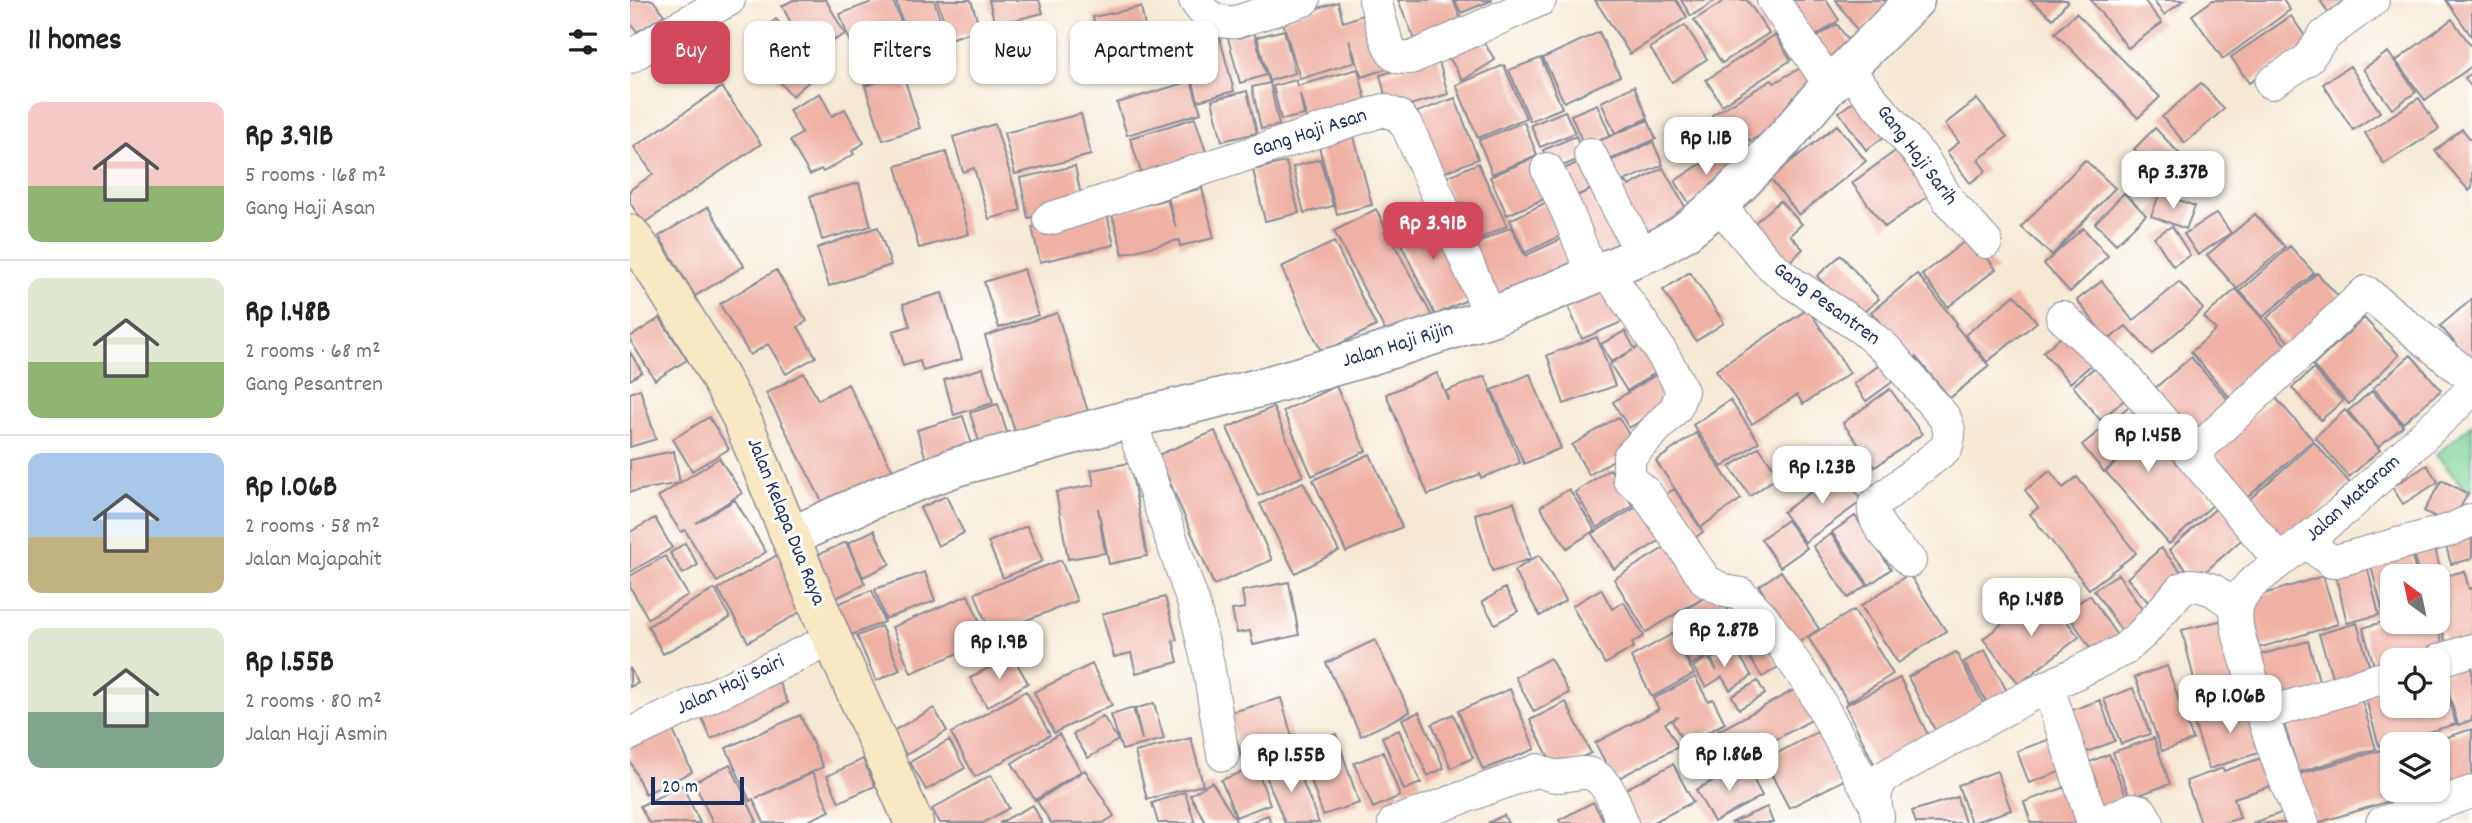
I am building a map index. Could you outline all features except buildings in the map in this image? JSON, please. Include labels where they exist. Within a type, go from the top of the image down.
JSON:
[{"type":"main road","name":"Jalan Kelapa Dua Raya","points":[[636,256],[704,349],[741,417],[832,639],[915,823]]},
{"type":"street","points":[[630,57],[667,33],[729,0]]},
{"type":"street","points":[[1195,0],[1208,16],[1226,23],[1304,0]]},
{"type":"street","points":[[1375,0],[1390,47],[1397,57],[1402,58],[1412,58],[1539,0]]},
{"type":"street","name":"Gang Haji Sarih","points":[[1773,0],[1838,76],[1924,160],[1949,201],[1986,242]]},
{"type":"street","name":"Jalan Haji Rijin","points":[[792,536],[882,495],[956,467],[1360,359],[1492,317],[1642,256],[1682,234],[1718,205],[1784,139],[1838,76],[1915,0]]},
{"type":"street","points":[[2271,83],[2307,60],[2324,36],[2373,0]]},
{"type":"street","name":"Gang Haji Asan","points":[[1049,219],[1384,110],[1399,116],[1408,128],[1492,317]]},
{"type":"street","points":[[1590,154],[1642,256]]},
{"type":"street","points":[[1547,169],[1600,273],[1658,347],[1682,391],[1676,408],[1629,457],[1629,479],[1646,494],[1706,581],[1725,591],[1741,594],[1762,616],[1812,688],[1877,814]]},
{"type":"street","name":"Gang Pesantren","points":[[1718,205],[1767,262],[1813,297],[1861,328],[1886,350],[1944,417],[1950,437],[1946,448],[1874,505],[1873,514],[1878,524],[1910,561]]},
{"type":"street","points":[[2192,454],[2366,292],[2472,379]]},
{"type":"street","points":[[2062,317],[2118,368],[2280,561]]},
{"type":"street","name":"Jalan Mataram","points":[[2237,607],[2241,596],[2250,585],[2349,506],[2472,390]]},
{"type":"street","points":[[1130,419],[1194,605],[1208,664],[1223,755]]},
{"type":"street","points":[[2305,542],[2332,562],[2450,530],[2472,520]]},
{"type":"street","points":[[1877,814],[1876,788],[1884,777],[2048,687],[2123,650],[2158,617],[2170,599],[2190,585],[2213,590],[2237,607],[2240,639],[2262,715],[2282,776],[2303,823]]},
{"type":"street","name":"Jalan Haji Sairi","points":[[630,734],[832,639]]},
{"type":"street","points":[[2450,657],[2472,650]]},
{"type":"street","points":[[2262,715],[2380,679]]},
{"type":"street","points":[[2048,687],[2093,823]]},
{"type":"street","points":[[1394,823],[1538,770],[1551,777],[1585,773],[1594,775],[1605,785],[1614,800],[1622,823]]},
{"type":"street","points":[[2382,823],[2472,792]]},
{"type":"street","points":[[2101,823],[2133,809],[2141,811],[2148,823]]},
{"type":"green space","points":[[2472,424],[2472,491],[2469,494],[2436,455]]}]
